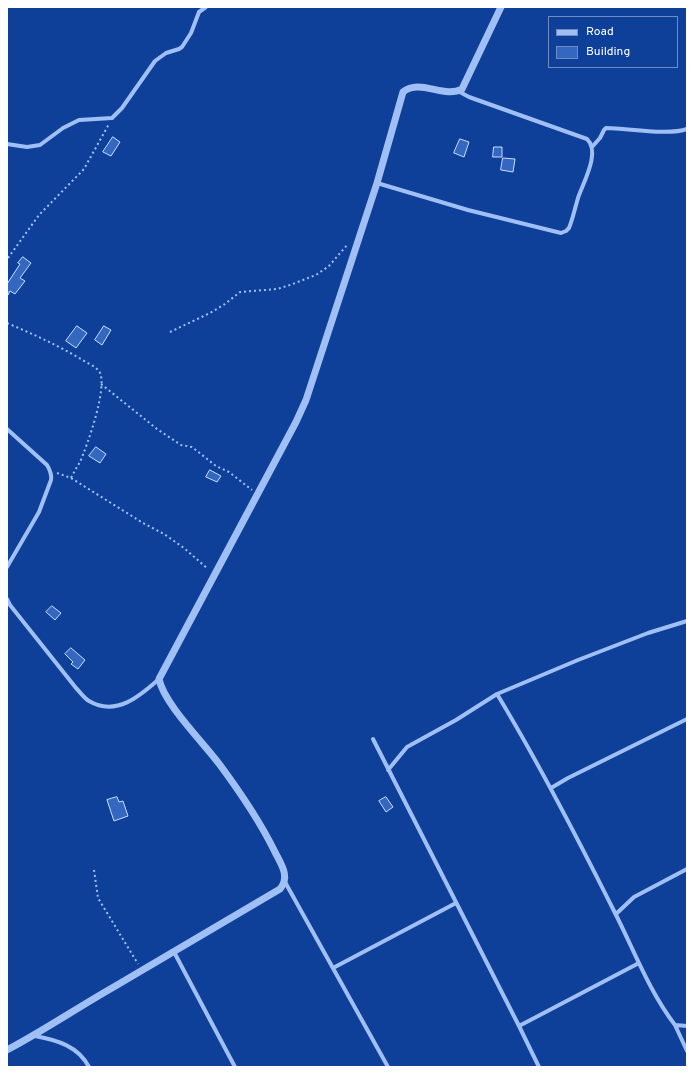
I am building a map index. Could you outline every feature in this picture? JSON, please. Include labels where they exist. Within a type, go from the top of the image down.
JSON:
[{"type":"street","points":[[7,144],[27,147],[40,145],[63,128],[79,120],[112,118],[122,108],[155,61],[166,53],[182,47],[191,33],[199,12],[206,7]]},
{"type":"street","points":[[7,599],[10,605],[76,688],[88,700],[101,706],[115,707],[128,703],[142,694],[159,678],[258,494],[306,400],[362,230],[403,92],[407,88],[414,87],[448,92],[462,89],[501,7]]},
{"type":"street","points":[[377,182],[468,210],[561,234],[569,228],[578,198],[588,173],[592,155],[590,141],[469,97],[458,91]]},
{"type":"street","points":[[592,147],[606,128],[669,131],[681,131],[687,129]]},
{"type":"street","points":[[7,429],[47,465],[50,470],[51,480],[39,512],[7,567]]},
{"type":"street","points":[[388,770],[407,747],[497,694],[578,660],[687,620]]},
{"type":"street","points":[[159,678],[161,686],[170,702],[220,765],[263,828],[285,873],[285,882],[388,1067]]},
{"type":"street","points":[[497,694],[551,788],[639,962],[666,1014],[675,1025],[687,1051]]},
{"type":"street","points":[[551,788],[568,778],[687,719]]},
{"type":"street","points":[[373,739],[539,1067]]},
{"type":"street","points":[[616,914],[634,897],[687,869]]},
{"type":"street","points":[[7,1050],[35,1036],[110,988],[280,889],[285,882]]},
{"type":"street","points":[[333,968],[456,903]]},
{"type":"street","points":[[174,952],[235,1067]]},
{"type":"street","points":[[519,1026],[639,962]]},
{"type":"street","points":[[675,1025],[687,1026]]},
{"type":"street","points":[[35,1036],[66,1044],[79,1052],[89,1067]]},
{"type":"path","points":[[8,258],[39,215],[84,169],[92,157],[112,118]]},
{"type":"path","points":[[170,332],[210,313],[225,304],[240,292],[277,289],[322,272],[362,230]]},
{"type":"path","points":[[7,323],[34,334],[91,365],[98,370],[102,376],[99,406],[85,449],[71,478]]},
{"type":"path","points":[[101,384],[157,429],[181,445],[192,447],[216,466],[234,476],[258,494]]},
{"type":"path","points":[[50,470],[71,478],[143,524],[164,534],[184,548],[215,575]]},
{"type":"path","points":[[94,870],[96,891],[100,902],[142,970]]},
{"type":"building","points":[[113,137],[120,142],[111,156],[103,152]]},
{"type":"building","points":[[460,139],[469,142],[464,157],[454,153]]},
{"type":"building","points":[[494,147],[502,147],[502,157],[493,157]]},
{"type":"building","points":[[503,158],[515,159],[513,172],[501,170]]},
{"type":"building","points":[[23,257],[31,263],[20,278],[25,281],[15,294],[10,291],[8,295],[7,284],[20,264],[18,263]]},
{"type":"building","points":[[77,326],[87,333],[76,348],[66,341]]},
{"type":"building","points":[[104,326],[111,330],[102,345],[95,340]]},
{"type":"building","points":[[96,447],[106,454],[100,463],[89,456]]},
{"type":"building","points":[[210,470],[221,476],[217,482],[206,477]]},
{"type":"building","points":[[52,606],[61,613],[55,620],[46,612]]},
{"type":"building","points":[[71,648],[85,660],[78,669],[71,664],[73,662],[65,654]]},
{"type":"building","points":[[117,797],[119,802],[123,801],[128,816],[114,821],[107,800]]},
{"type":"building","points":[[386,797],[393,807],[386,812],[379,801]]}]
